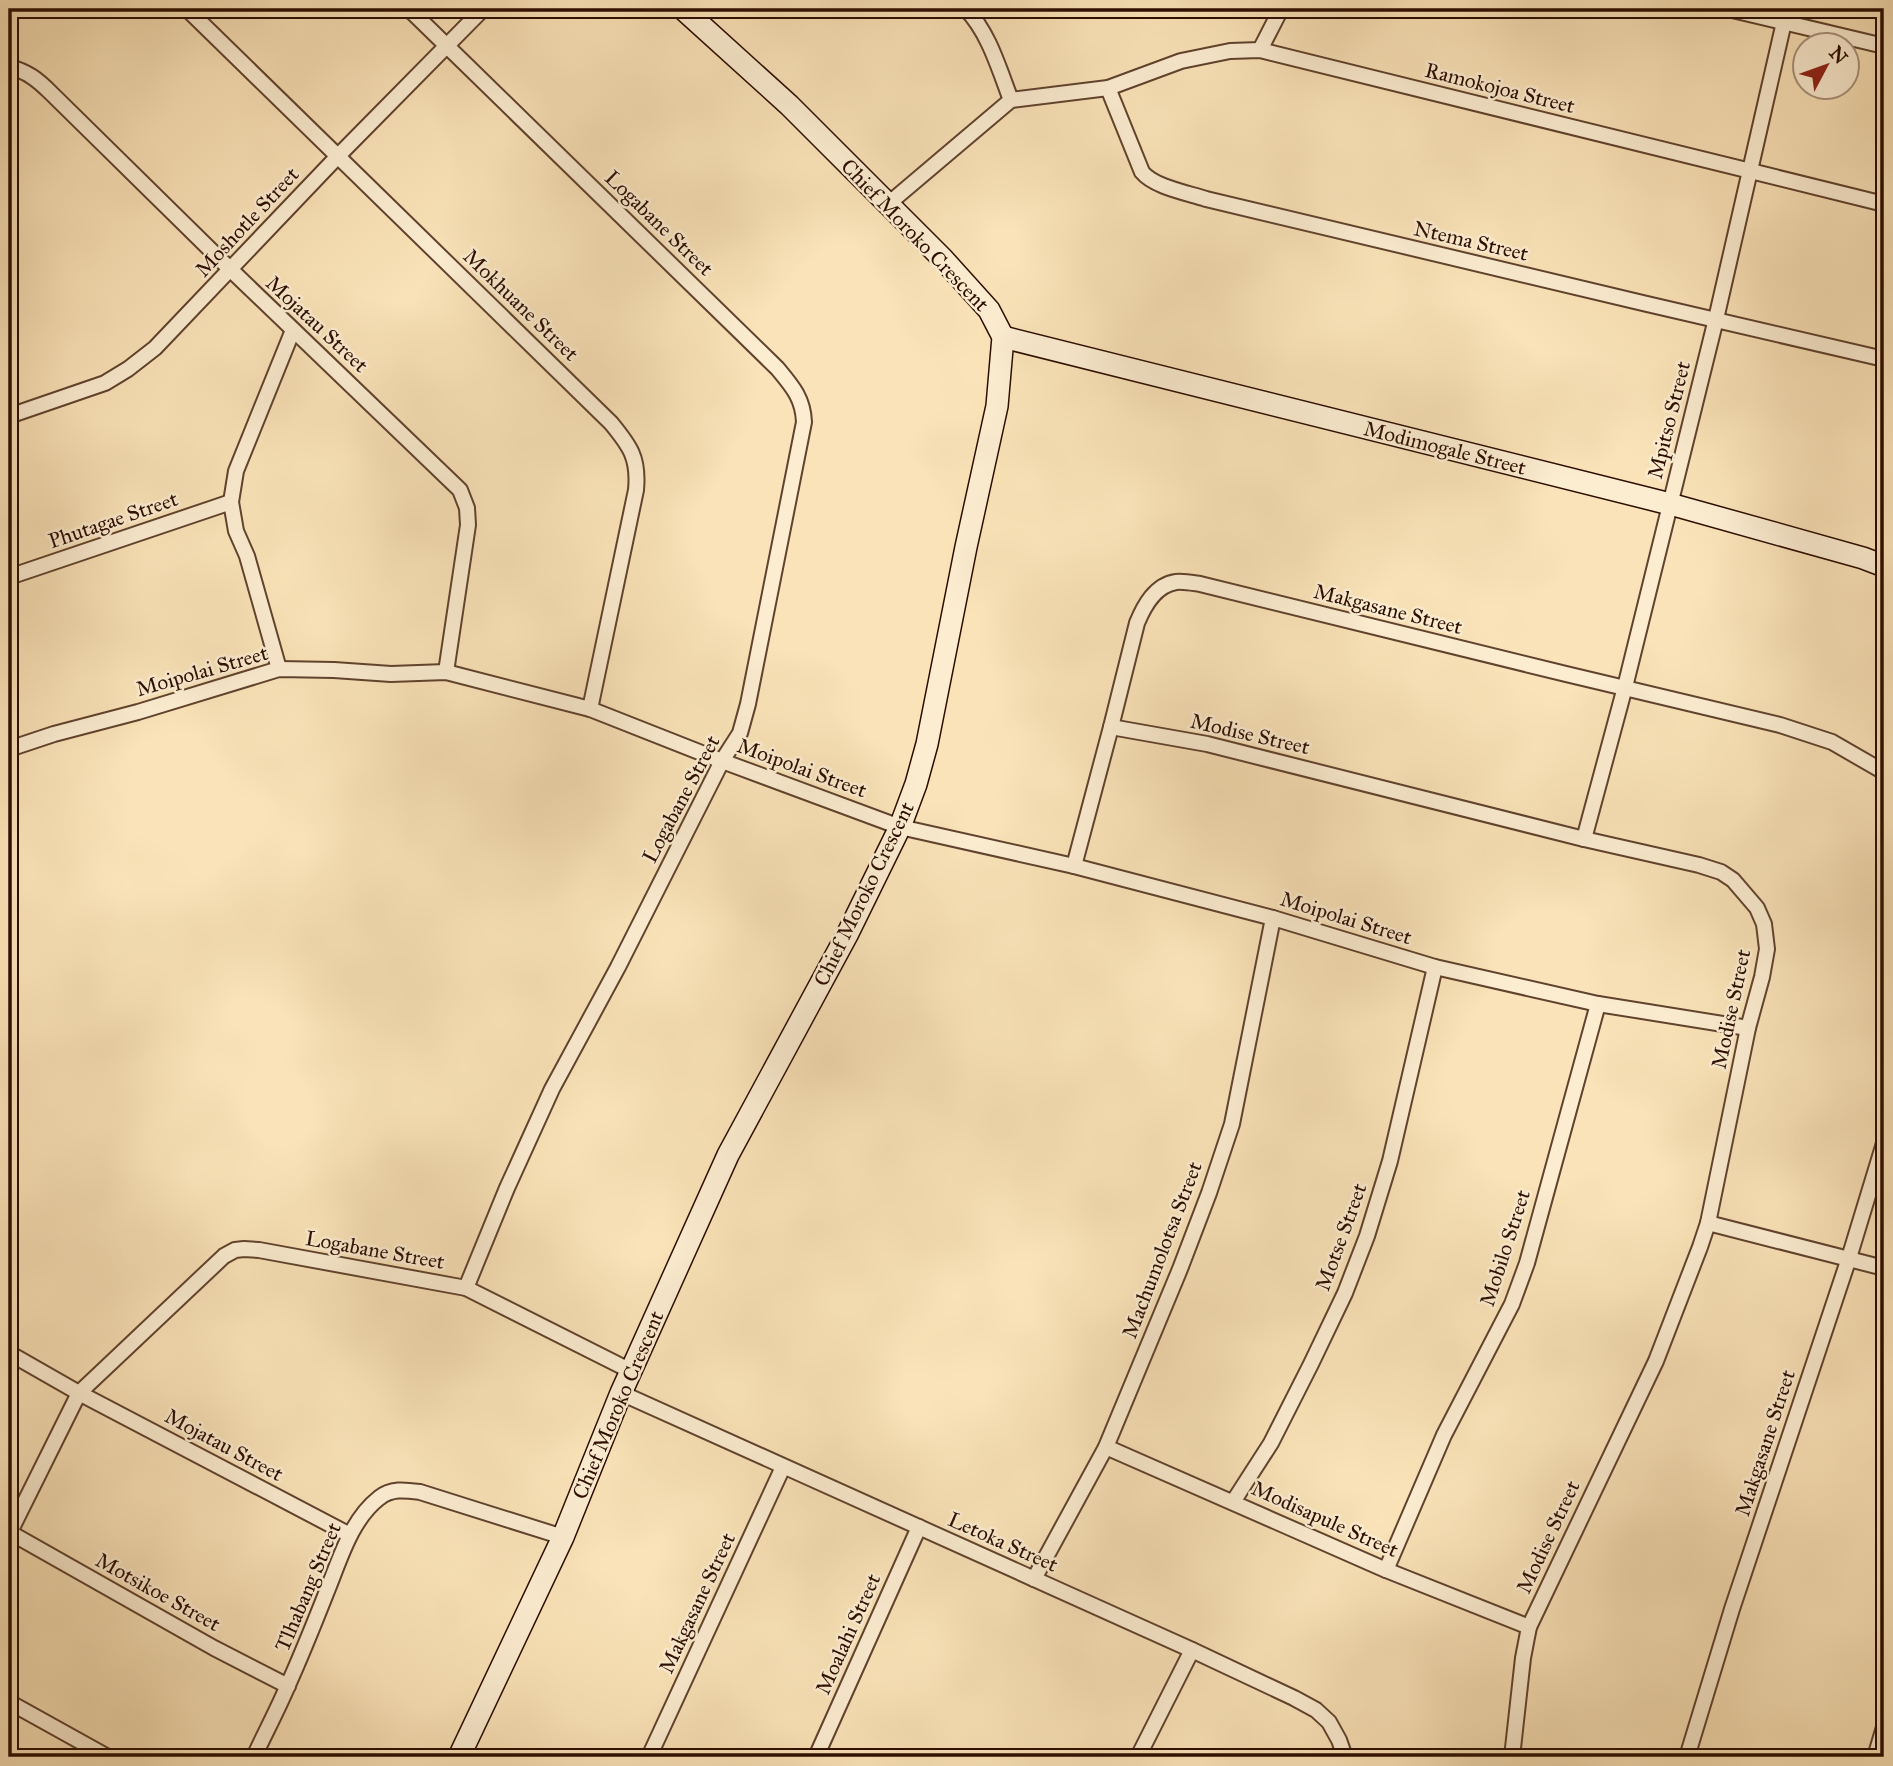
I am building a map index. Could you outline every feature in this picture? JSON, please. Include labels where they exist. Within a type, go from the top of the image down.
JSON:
[{"type":"street","name":"Mokhuane Street","points":[[187,9],[611,423],[635,456],[638,474],[635,499],[590,709]]},
{"type":"street","name":"Logabane Street","points":[[79,1392],[224,1256],[235,1250],[259,1250],[466,1288],[552,1088],[618,967],[722,761],[740,733],[748,704],[804,422],[801,400],[777,368],[409,9]]},
{"type":"street","name":"Moshotle Street","points":[[9,416],[105,383],[155,348],[483,9]]},
{"type":"street","name":"Chief Moroko Crescent","points":[[458,1757],[563,1537],[621,1393],[728,1155],[848,933],[900,827],[927,744],[965,547],[997,406],[1003,337],[989,310],[943,259],[789,106],[683,9]]},
{"type":"street","points":[[887,205],[1011,100],[982,30],[966,9]]},
{"type":"street","points":[[1259,50],[1281,9]]},
{"type":"street","points":[[1728,9],[1785,16],[1884,46]]},
{"type":"street","name":"Mpitso Street","points":[[1584,839],[1625,687],[1716,319],[1785,16]]},
{"type":"street","name":"Ramokojoa Street","points":[[1011,100],[1108,88],[1181,61],[1230,51],[1259,50],[1884,204]]},
{"type":"street","name":"Mojatau Street","points":[[9,67],[35,78],[51,93],[231,271],[451,480],[465,498],[468,525],[446,672]]},
{"type":"street","name":"Ntema Street","points":[[1108,88],[1139,165],[1151,181],[1206,199],[1884,359]]},
{"type":"street","points":[[279,669],[247,556],[236,531],[231,502],[236,471],[293,330]]},
{"type":"street","name":"Modimogale Street","points":[[1003,337],[1670,504],[1884,566]]},
{"type":"street","name":"Phutagae Street","points":[[9,577],[231,502]]},
{"type":"street","name":"Makgasane Street","points":[[1074,866],[1137,623],[1142,610],[1158,591],[1176,583],[1200,584],[1780,725],[1832,742],[1884,772]]},
{"type":"street","name":"Moipolai Street","points":[[9,748],[279,669],[391,674],[446,672],[590,709],[900,827],[1074,866],[1273,918],[1436,967],[1598,1004],[1748,1028]]},
{"type":"street","name":"Modise Street","points":[[1111,727],[1207,744],[1584,839],[1699,865],[1721,872],[1733,880],[1757,908],[1764,924],[1768,949],[1748,1028],[1708,1223],[1685,1290],[1656,1361],[1529,1627],[1512,1757]]},
{"type":"street","name":"Machumolotsa Street","points":[[1034,1578],[1106,1447],[1209,1193],[1232,1124],[1273,918]]},
{"type":"street","name":"Motse Street","points":[[1233,1502],[1271,1443],[1311,1364],[1345,1293],[1367,1236],[1390,1161],[1436,967]]},
{"type":"street","name":"Mobilo Street","points":[[1386,1570],[1444,1435],[1512,1304],[1527,1263],[1598,1004]]},
{"type":"street","name":"Makgasane Street","points":[[1687,1757],[1732,1609],[1849,1258],[1884,1143]]},
{"type":"street","points":[[1708,1223],[1884,1268]]},
{"type":"street","points":[[466,1288],[631,1371]]},
{"type":"street","name":"Mojatau Street","points":[[9,1353],[350,1535]]},
{"type":"street","points":[[9,1533],[79,1392]]},
{"type":"street","name":"Letoka Street","points":[[621,1393],[1192,1650],[1316,1710],[1329,1722],[1345,1757]]},
{"type":"street","name":"Modisapule Street","points":[[1106,1447],[1386,1570],[1529,1627]]},
{"type":"street","name":"Makgasane Street","points":[[649,1757],[783,1467]]},
{"type":"street","name":"Tlhabang Street","points":[[254,1757],[288,1686],[350,1535],[379,1498],[388,1492],[419,1492],[563,1537]]},
{"type":"street","name":"Moalahi Street","points":[[816,1757],[919,1527]]},
{"type":"street","name":"Motsikoe Street","points":[[9,1533],[202,1642],[288,1686]]},
{"type":"street","points":[[1138,1757],[1192,1650]]},
{"type":"street","points":[[9,1702],[108,1757]]},
{"type":"street","points":[[1875,1757],[1884,1727]]}]
